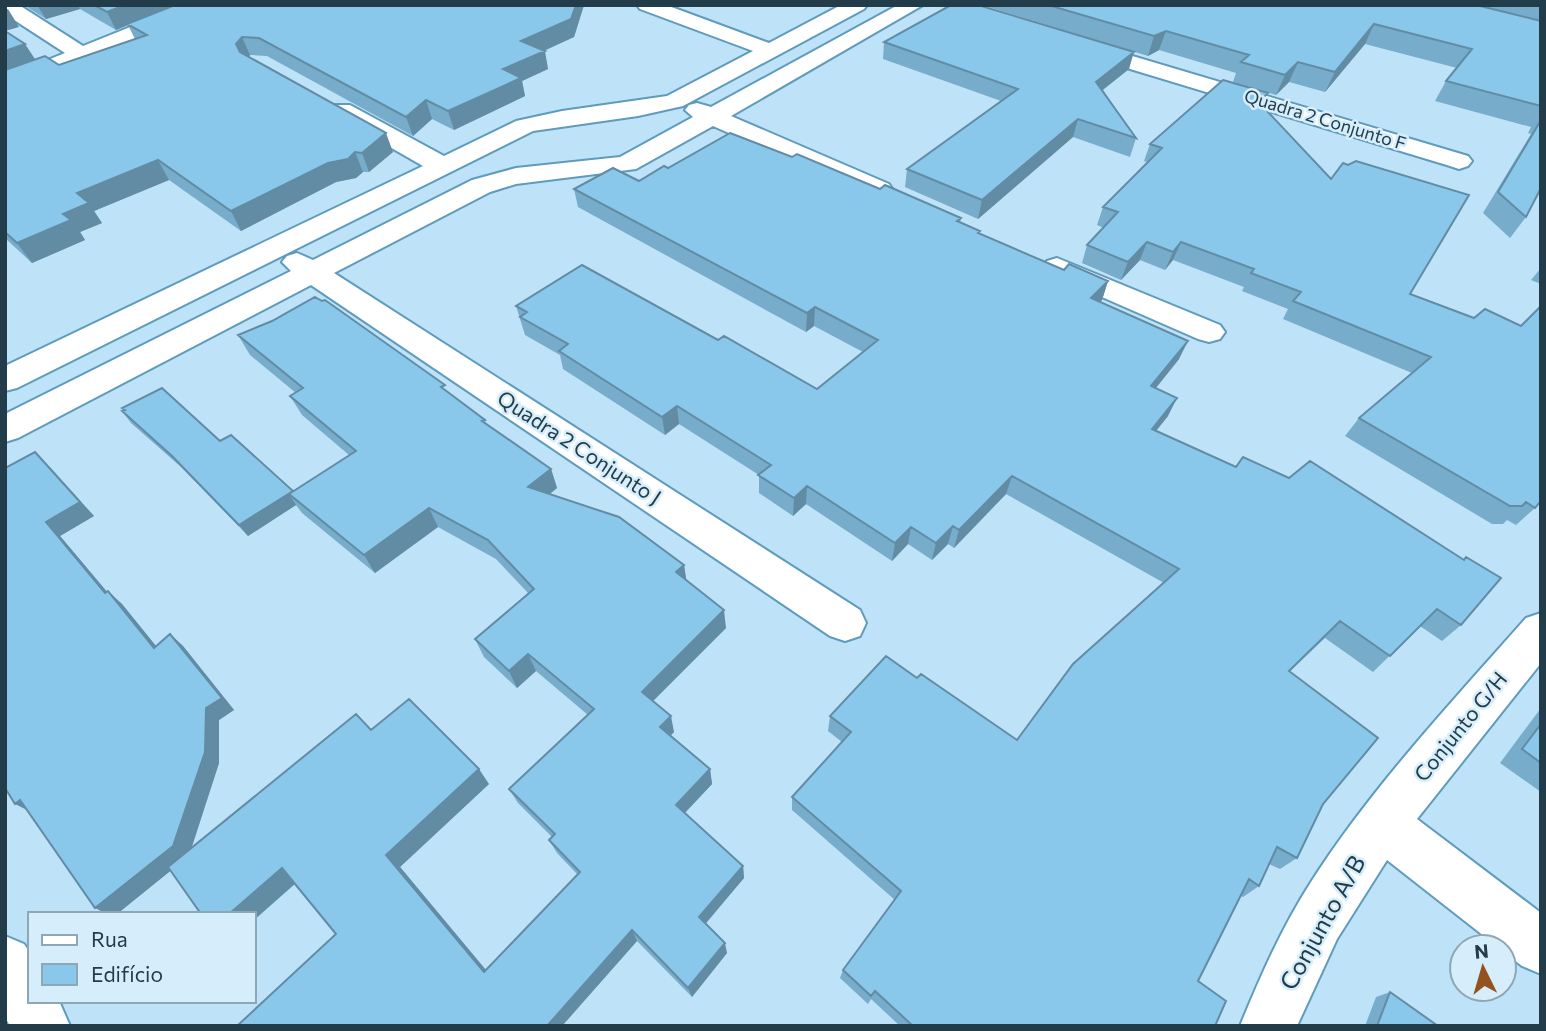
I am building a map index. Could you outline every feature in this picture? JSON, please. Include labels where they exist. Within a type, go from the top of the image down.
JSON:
[{"type":"street","points":[[5,5],[81,54]]},
{"type":"street","points":[[5,85],[203,5]]},
{"type":"street","points":[[647,5],[769,50]]},
{"type":"street","points":[[5,429],[498,179],[520,174],[604,169],[627,164],[913,5]]},
{"type":"street","points":[[12,368],[276,247],[525,126],[568,117],[642,109],[675,101],[848,10],[876,26]]},
{"type":"street","name":"Quadra 2 Conjunto F","points":[[1062,40],[1459,161]]},
{"type":"street","points":[[326,100],[443,166]]},
{"type":"street","points":[[675,101],[904,200]]},
{"type":"street","name":"Quadra 2 Conjunto J","points":[[276,247],[845,622]]},
{"type":"street","points":[[1030,256],[1209,332]]},
{"type":"street","name":"Conjunto G/H","points":[[1382,824],[1541,631]]},
{"type":"street","points":[[1382,824],[1541,947]]},
{"type":"street","name":"Conjunto A/B","points":[[1268,1026],[1336,889],[1382,824]]},
{"type":"street","points":[[5,964],[28,1003]]},
{"type":"street","points":[[28,1003],[42,1026]]},
{"type":"building","points":[[94,5],[125,5],[107,12]]},
{"type":"building","points":[[175,5],[576,5],[571,19],[521,41],[545,51],[503,69],[521,78],[448,111],[426,100],[406,117],[259,38],[242,37],[236,44],[240,52],[386,133],[362,153],[355,152],[348,159],[328,163],[231,211],[158,160],[77,193],[89,203],[63,214],[71,220],[17,243],[5,232],[5,70],[45,56],[59,65],[147,35],[127,24]]},
{"type":"building","points":[[951,5],[978,5],[1134,52],[1096,82],[1136,138],[1078,119],[982,200],[907,169],[1018,89],[884,42]]},
{"type":"building","points":[[1048,5],[1476,5],[1541,21],[1541,106],[1446,81],[1472,49],[1374,24],[1335,72],[1298,62],[1285,75],[1241,62],[1249,55],[1166,31],[1154,36]]},
{"type":"building","points":[[5,31],[25,44],[5,51]]},
{"type":"building","points":[[1223,80],[1268,93],[1261,100],[1270,110],[1268,112],[1331,179],[1343,163],[1348,165],[1356,161],[1469,195],[1410,294],[1474,318],[1485,309],[1521,326],[1541,306],[1541,501],[1535,508],[1526,502],[1522,506],[1510,506],[1359,418],[1431,357],[1293,301],[1301,292],[1251,273],[1254,269],[1181,242],[1173,252],[1147,242],[1128,262],[1087,245],[1118,212],[1103,207],[1162,148],[1150,144]]},
{"type":"building","points":[[1541,120],[1541,188],[1526,217],[1498,192]]},
{"type":"building","points":[[730,133],[792,157],[797,154],[880,189],[885,185],[961,218],[957,221],[980,231],[978,233],[1064,270],[1069,264],[1108,281],[1091,298],[1188,341],[1151,386],[1177,398],[1152,429],[1236,467],[1243,457],[1289,478],[1310,461],[1464,560],[1466,557],[1501,578],[1461,625],[1437,609],[1390,656],[1340,621],[1289,671],[1378,738],[1323,804],[1297,858],[1277,847],[1259,886],[1249,879],[1198,981],[1226,1001],[1215,1026],[913,1026],[875,991],[871,996],[843,970],[901,891],[792,797],[851,732],[830,716],[886,656],[917,678],[921,674],[1017,740],[1073,664],[1179,569],[1012,476],[959,530],[953,526],[936,543],[911,527],[895,543],[807,486],[794,498],[758,475],[771,465],[677,406],[662,417],[559,351],[568,344],[520,317],[527,312],[516,306],[582,265],[718,340],[724,336],[817,389],[878,340],[815,307],[807,313],[574,189],[613,168],[639,181]]},
{"type":"building","points":[[315,297],[325,300],[445,385],[441,387],[485,420],[482,421],[551,469],[528,487],[619,517],[684,565],[676,572],[724,610],[642,692],[671,716],[660,727],[710,769],[676,805],[743,866],[699,917],[725,943],[688,988],[632,930],[547,1026],[237,1026],[336,934],[282,868],[231,912],[200,912],[168,867],[356,714],[371,730],[409,699],[479,769],[386,855],[484,972],[580,872],[549,840],[555,834],[509,789],[594,709],[528,654],[509,671],[475,639],[534,589],[488,540],[429,508],[364,555],[289,494],[356,451],[290,396],[303,388],[238,335],[272,321]]},
{"type":"building","points":[[162,388],[220,441],[231,435],[293,491],[239,525],[172,456],[122,411],[125,410],[122,408]]},
{"type":"building","points":[[35,452],[80,502],[46,522],[105,593],[108,591],[154,648],[170,634],[222,698],[206,708],[205,752],[173,846],[95,908],[20,800],[15,804],[5,788],[5,468]]},
{"type":"building","points":[[1541,724],[1541,763],[1522,749]]},
{"type":"building","points":[[1390,992],[1438,1026],[1377,1026]]}]
